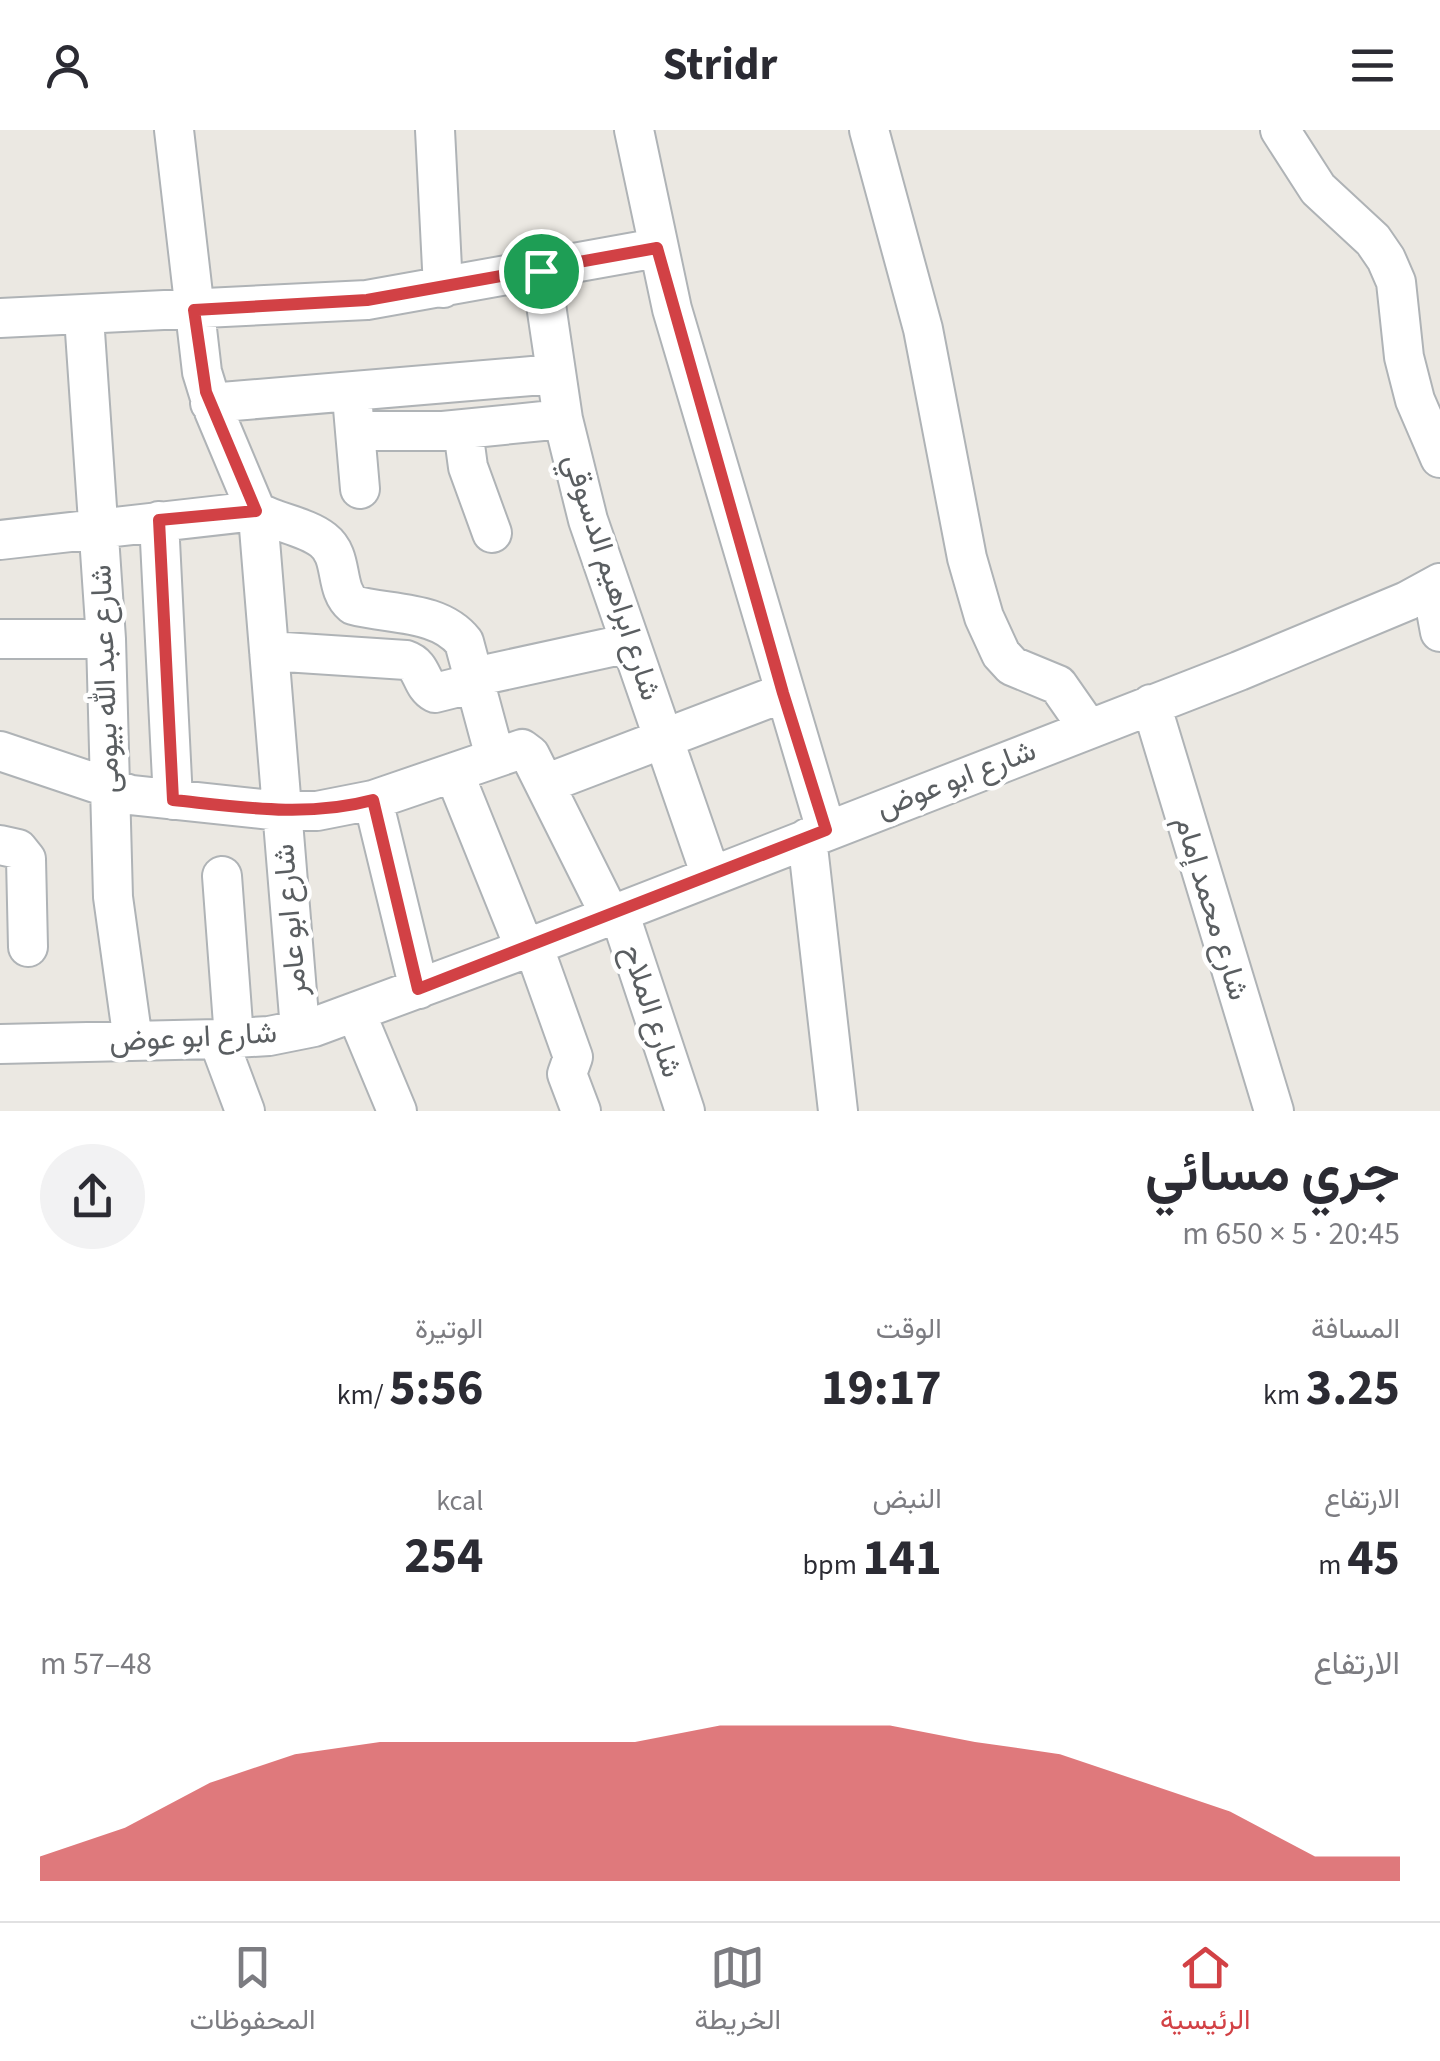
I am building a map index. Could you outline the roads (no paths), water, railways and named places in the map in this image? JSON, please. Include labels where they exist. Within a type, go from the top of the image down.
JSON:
[{"type":"street","name":"شارع ابو عامر","points":[[174,130],[202,372],[210,402],[256,511],[300,1029]]},
{"type":"street","points":[[436,130],[442,288]]},
{"type":"street","points":[[634,130],[657,248],[783,693],[817,834],[838,1111]]},
{"type":"street","points":[[868,130],[923,329],[967,558],[984,617],[1001,654],[1012,666],[1058,685],[1088,728]]},
{"type":"street","points":[[1280,130],[1318,190],[1373,240],[1386,259],[1396,282],[1404,357],[1415,400],[1440,458]]},
{"type":"street","points":[[0,318],[367,300],[657,248]]},
{"type":"street","name":"شارع ابراهيم الدسوقي","points":[[541,271],[563,419],[588,520],[711,876]]},
{"type":"street","name":"شارع عبد الله بيومى","points":[[84,316],[106,638],[116,930],[133,1041]]},
{"type":"street","points":[[210,402],[555,374]]},
{"type":"street","points":[[352,391],[360,489]]},
{"type":"street","points":[[355,431],[463,430],[563,419]]},
{"type":"street","points":[[463,430],[468,467],[492,533]]},
{"type":"street","points":[[0,540],[256,511],[323,539],[338,562],[345,599],[353,605],[440,622],[455,630],[464,642],[474,680],[504,753],[373,800],[335,809],[280,811],[111,790],[0,751]]},
{"type":"street","points":[[159,520],[173,800]]},
{"type":"street","points":[[1436,586],[1440,632]]},
{"type":"street","name":"شارع ابو عوض","points":[[0,1044],[226,1039],[300,1029],[356,1013],[1239,671],[1436,586]]},
{"type":"street","points":[[0,640],[106,638]]},
{"type":"street","points":[[269,650],[406,660],[420,670],[428,689],[435,693],[630,643]]},
{"type":"street","points":[[544,784],[783,693]]},
{"type":"street","name":"شارع محمد إمام","points":[[1150,704],[1274,1111]]},
{"type":"street","name":"شارع الملاح","points":[[504,753],[527,751],[615,914],[685,1111]]},
{"type":"street","points":[[454,773],[573,1057],[568,1074],[581,1111]]},
{"type":"street","points":[[373,800],[418,989]]},
{"type":"street","points":[[0,845],[18,849],[26,859],[28,947]]},
{"type":"street","points":[[222,876],[226,1039],[245,1111]]},
{"type":"street","points":[[356,1013],[397,1111]]}]
